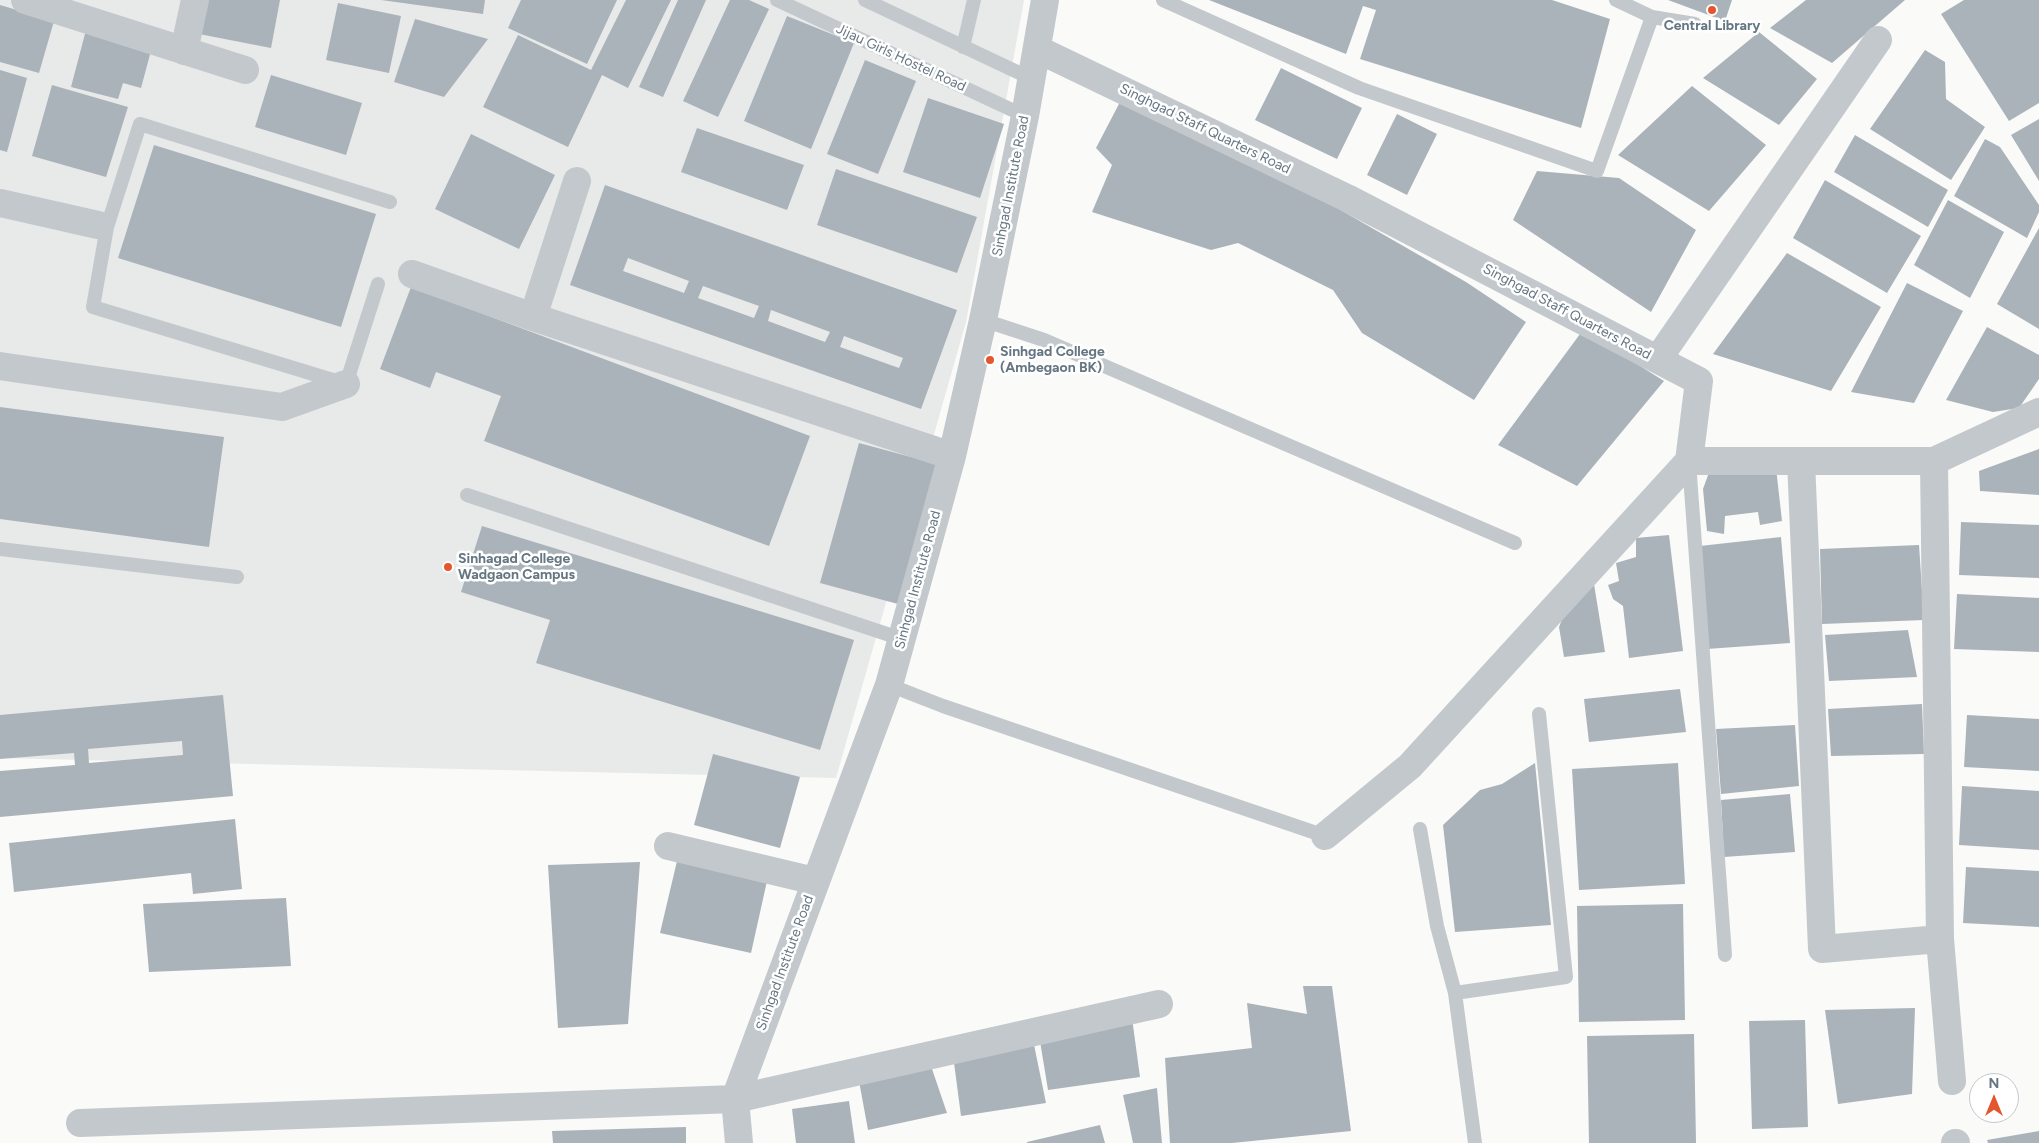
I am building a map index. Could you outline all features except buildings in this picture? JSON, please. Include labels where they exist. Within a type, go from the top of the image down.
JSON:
[{"type":"street","points":[[25,0],[245,70]]},
{"type":"street","points":[[184,51],[194,0]]},
{"type":"street","name":"Sinhgad Institute Road","points":[[739,1143],[735,1098],[778,988],[815,881],[889,684],[952,456],[983,320],[1025,116],[1030,78],[1038,49],[1045,0]]},
{"type":"street","points":[[1658,359],[1878,40]]},
{"type":"street","name":"Singhgad Staff Quarters Road","points":[[1038,49],[1347,198],[1699,381],[1689,461]]},
{"type":"street","points":[[533,317],[577,181]]},
{"type":"street","points":[[0,203],[102,226]]},
{"type":"street","points":[[412,274],[533,317],[952,456]]},
{"type":"street","points":[[0,366],[282,407],[346,384]]},
{"type":"street","points":[[1326,836],[1410,766],[1689,461],[1934,461],[2039,412]]},
{"type":"street","points":[[1801,461],[1822,949],[1940,939]]},
{"type":"street","points":[[1934,461],[1940,939],[1952,1081]]},
{"type":"street","points":[[668,846],[815,881]]},
{"type":"street","points":[[80,1122],[735,1098],[1159,1004]]},
{"type":"lane","name":"Jijau Girls Hostel Road","points":[[777,0],[1025,116]]},
{"type":"lane","points":[[865,0],[1030,78]]},
{"type":"lane","points":[[963,47],[974,0]]},
{"type":"lane","points":[[1163,0],[1359,88],[1597,171],[1652,17]]},
{"type":"lane","points":[[1616,0],[1652,17],[1695,24]]},
{"type":"lane","points":[[378,284],[346,384],[94,307],[102,226],[140,124],[390,202]]},
{"type":"lane","points":[[983,320],[1044,340],[1515,544]]},
{"type":"lane","points":[[1689,461],[1725,955]]},
{"type":"lane","points":[[467,495],[902,639]]},
{"type":"lane","points":[[0,549],[237,577]]},
{"type":"lane","points":[[889,684],[943,706],[1326,836]]},
{"type":"lane","points":[[1455,993],[1566,976],[1539,714]]},
{"type":"lane","points":[[1420,829],[1437,926],[1455,993],[1475,1143]]},
{"type":"shaded area","name":"Sinhagad College Wadgaon Campus","points":[[0,0],[1024,0],[966,322],[836,778],[0,758]]},
{"type":"place","name":"Central Library","points":[[1712,10]]},
{"type":"place","name":"Sinhgad College (Ambegaon BK)","points":[[990,360]]},
{"type":"place","name":"Sinhagad College Wadgaon Campus","points":[[448,567]]}]
